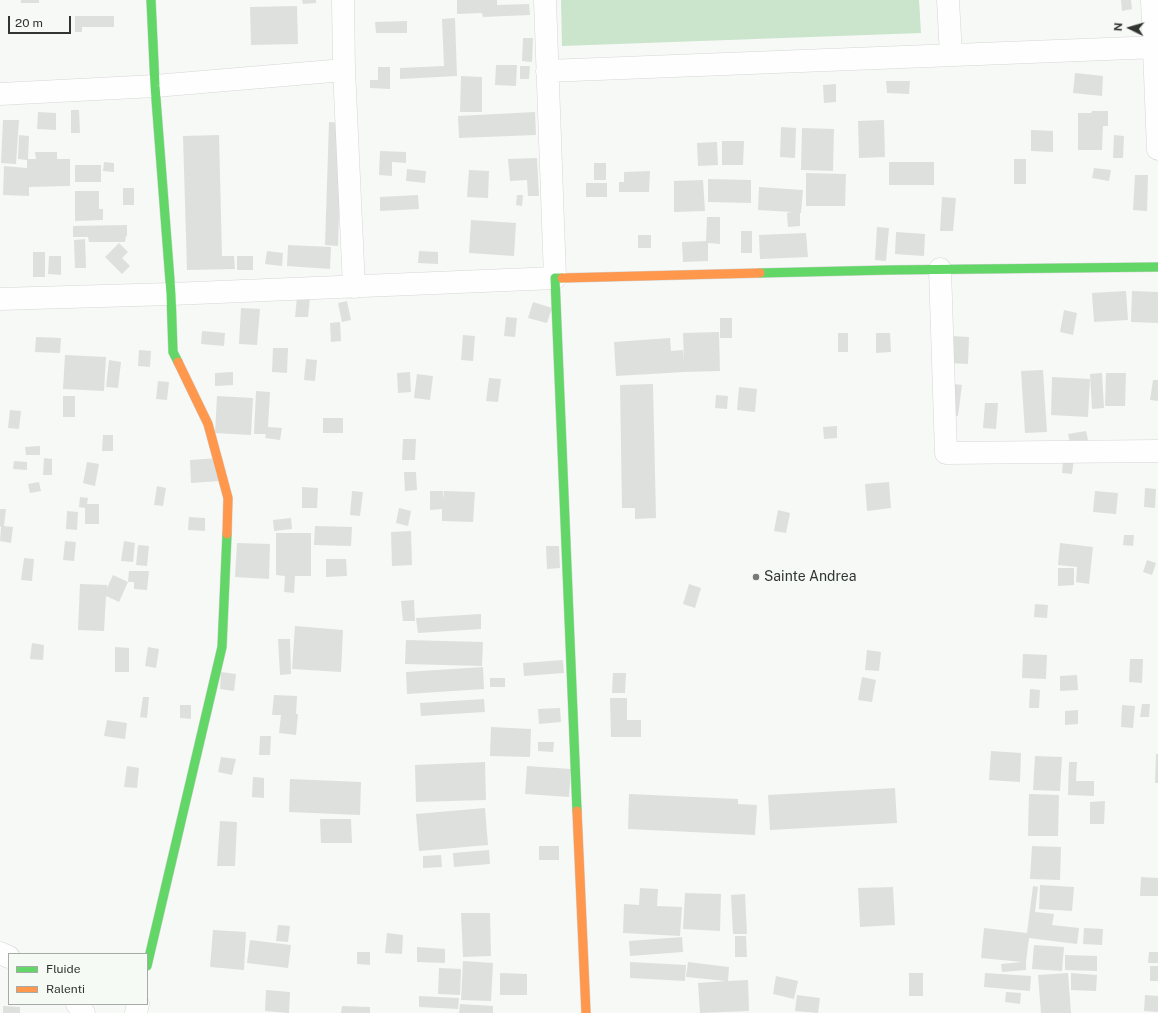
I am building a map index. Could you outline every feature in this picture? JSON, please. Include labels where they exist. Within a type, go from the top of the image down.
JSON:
[{"type":"street","points":[[148,962],[222,647],[228,498],[208,424],[173,352],[171,294],[155,86],[151,0]]},
{"type":"street","points":[[343,0],[344,70],[354,288]]},
{"type":"street","points":[[545,0],[555,278],[586,1013]]},
{"type":"street","points":[[948,0],[951,55]]},
{"type":"street","points":[[1152,0],[1156,47],[1158,149]]},
{"type":"street","points":[[547,70],[1156,47]]},
{"type":"street","points":[[0,94],[155,86],[344,70]]},
{"type":"street","points":[[0,299],[354,288],[555,278],[1158,267]]},
{"type":"street","points":[[940,270],[946,453],[1158,451]]},
{"type":"street","points":[[77,1005],[84,1013]]},
{"type":"green space","points":[[561,0],[919,0],[921,33],[562,46]]},
{"type":"building","points":[[21,0],[39,0],[39,3],[21,3]]},
{"type":"building","points":[[302,0],[316,0],[316,3],[303,4]]},
{"type":"building","points":[[457,0],[497,0],[497,5],[529,4],[530,15],[483,17],[482,13],[457,14]]},
{"type":"building","points":[[1121,0],[1131,0],[1132,9],[1122,11]]},
{"type":"building","points":[[297,6],[298,44],[251,45],[250,7]]},
{"type":"building","points":[[75,16],[114,16],[114,27],[82,27],[82,32],[75,32]]},
{"type":"building","points":[[455,18],[457,76],[400,79],[400,68],[444,66],[442,19]]},
{"type":"building","points":[[407,21],[407,33],[376,33],[375,22]]},
{"type":"building","points":[[523,38],[533,38],[532,62],[522,61]]},
{"type":"building","points":[[496,65],[517,65],[516,86],[495,85]]},
{"type":"building","points":[[520,66],[530,66],[529,79],[520,79]]},
{"type":"building","points":[[378,67],[390,67],[390,89],[370,88],[370,80],[378,80]]},
{"type":"building","points":[[1075,73],[1103,76],[1102,96],[1073,93]]},
{"type":"building","points":[[461,76],[482,77],[482,112],[460,112]]},
{"type":"building","points":[[886,81],[910,81],[909,94],[887,93]]},
{"type":"building","points":[[836,84],[836,102],[824,103],[823,85]]},
{"type":"building","points":[[71,110],[79,110],[80,133],[71,133]]},
{"type":"building","points":[[1092,111],[1108,111],[1108,126],[1103,126],[1102,150],[1078,150],[1078,113],[1091,113]]},
{"type":"building","points":[[38,112],[56,113],[56,130],[37,129]]},
{"type":"building","points":[[535,112],[536,135],[459,138],[458,116]]},
{"type":"building","points":[[3,120],[19,120],[16,164],[1,163]]},
{"type":"building","points":[[884,120],[885,157],[859,158],[858,121]]},
{"type":"building","points":[[329,122],[342,123],[338,246],[325,245]]},
{"type":"building","points":[[781,127],[796,128],[795,158],[780,157]]},
{"type":"building","points":[[802,128],[834,129],[833,171],[801,170]]},
{"type":"building","points":[[1031,130],[1053,131],[1053,152],[1031,151]]},
{"type":"building","points":[[19,135],[29,136],[28,159],[36,159],[35,152],[57,152],[57,159],[70,159],[70,186],[29,187],[29,196],[3,195],[4,166],[27,168],[27,160],[18,159]]},
{"type":"building","points":[[219,135],[222,256],[234,256],[235,269],[187,270],[183,136]]},
{"type":"building","points":[[1114,135],[1124,136],[1123,158],[1113,158]]},
{"type":"building","points":[[722,141],[744,141],[743,165],[722,165]]},
{"type":"building","points":[[717,142],[718,165],[698,166],[697,143]]},
{"type":"building","points":[[380,151],[406,152],[406,163],[392,162],[392,176],[379,175]]},
{"type":"building","points":[[537,158],[539,196],[528,196],[527,180],[510,181],[508,159]]},
{"type":"building","points":[[1014,159],[1026,159],[1026,184],[1014,184]]},
{"type":"building","points":[[104,162],[114,163],[114,172],[103,171]]},
{"type":"building","points":[[889,162],[934,162],[934,185],[889,185]]},
{"type":"building","points":[[594,163],[606,163],[606,180],[594,180]]},
{"type":"building","points":[[75,165],[101,165],[101,182],[75,182]]},
{"type":"building","points":[[1094,168],[1111,170],[1109,181],[1092,178]]},
{"type":"building","points":[[407,169],[426,171],[425,183],[406,181]]},
{"type":"building","points":[[469,170],[489,171],[488,198],[467,197]]},
{"type":"building","points":[[650,171],[649,192],[619,192],[619,182],[624,182],[624,172]]},
{"type":"building","points":[[806,173],[846,174],[845,206],[806,206]]},
{"type":"building","points":[[1135,175],[1148,175],[1147,211],[1133,210]]},
{"type":"building","points":[[708,179],[751,180],[751,203],[708,202]]},
{"type":"building","points":[[703,180],[705,211],[674,212],[674,181]]},
{"type":"building","points":[[586,183],[607,183],[607,197],[586,197]]},
{"type":"building","points":[[759,187],[803,190],[800,226],[788,227],[787,213],[792,212],[758,210]]},
{"type":"building","points":[[123,188],[134,188],[134,205],[123,205]]},
{"type":"building","points":[[75,191],[99,191],[99,209],[103,209],[103,220],[75,221]]},
{"type":"building","points":[[418,195],[419,209],[380,211],[380,197]]},
{"type":"building","points":[[517,195],[523,195],[522,206],[516,205]]},
{"type":"building","points":[[942,197],[956,198],[953,231],[940,231]]},
{"type":"building","points":[[707,217],[720,217],[720,244],[708,243],[708,261],[683,262],[682,242],[706,241]]},
{"type":"building","points":[[471,220],[516,223],[514,256],[469,253]]},
{"type":"building","points":[[127,225],[127,236],[125,242],[89,242],[88,237],[73,237],[73,226]]},
{"type":"building","points":[[877,227],[889,228],[886,261],[875,260]]},
{"type":"building","points":[[741,231],[752,231],[752,253],[741,253]]},
{"type":"building","points":[[896,232],[925,234],[924,256],[895,254]]},
{"type":"building","points":[[806,233],[808,257],[760,259],[759,235]]},
{"type":"building","points":[[638,235],[651,235],[651,248],[638,248]]},
{"type":"building","points":[[85,239],[86,268],[75,268],[74,240]]},
{"type":"building","points":[[119,243],[128,252],[122,258],[130,266],[122,274],[105,257]]},
{"type":"building","points":[[288,245],[331,247],[330,269],[287,266]]},
{"type":"building","points":[[267,251],[283,253],[282,266],[265,264]]},
{"type":"building","points":[[419,251],[438,252],[438,264],[418,263]]},
{"type":"building","points":[[33,252],[45,252],[45,277],[33,277]]},
{"type":"building","points":[[49,256],[61,256],[61,275],[48,274]]},
{"type":"building","points":[[237,256],[253,256],[253,270],[237,270]]},
{"type":"building","points":[[1126,291],[1128,320],[1094,322],[1092,293]]},
{"type":"building","points":[[1132,291],[1158,292],[1158,323],[1131,322]]},
{"type":"building","points":[[297,297],[310,298],[308,317],[295,317]]},
{"type":"building","points":[[347,301],[351,320],[342,322],[338,303]]},
{"type":"building","points":[[533,302],[552,308],[547,323],[528,318]]},
{"type":"building","points":[[241,308],[260,309],[257,345],[239,344]]},
{"type":"building","points":[[1064,310],[1077,313],[1073,335],[1060,332]]},
{"type":"building","points":[[506,317],[517,318],[515,337],[504,336]]},
{"type":"building","points":[[720,318],[732,318],[732,338],[720,338]]},
{"type":"building","points":[[340,322],[341,341],[331,342],[330,323]]},
{"type":"building","points":[[202,331],[225,333],[224,346],[201,344]]},
{"type":"building","points":[[719,332],[720,371],[616,376],[614,342],[670,338],[671,351],[683,350],[684,361],[683,333]]},
{"type":"building","points":[[838,333],[848,333],[848,352],[838,352]]},
{"type":"building","points":[[876,333],[890,333],[891,352],[876,353]]},
{"type":"building","points":[[463,335],[475,336],[473,361],[461,360]]},
{"type":"building","points":[[951,336],[969,337],[968,364],[949,363]]},
{"type":"building","points":[[36,337],[61,338],[60,353],[35,352]]},
{"type":"building","points":[[273,348],[288,348],[287,373],[272,372]]},
{"type":"building","points":[[139,350],[151,351],[150,367],[138,366]]},
{"type":"building","points":[[65,355],[106,357],[104,391],[63,389]]},
{"type":"building","points":[[306,359],[317,360],[315,381],[304,380]]},
{"type":"building","points":[[109,360],[121,362],[118,388],[106,387]]},
{"type":"building","points":[[1043,370],[1047,432],[1025,433],[1021,371]]},
{"type":"building","points":[[233,372],[233,385],[215,386],[215,373]]},
{"type":"building","points":[[410,372],[411,392],[398,393],[397,373]]},
{"type":"building","points":[[1102,373],[1104,408],[1092,409],[1090,374]]},
{"type":"building","points":[[1106,373],[1126,373],[1125,406],[1105,406]]},
{"type":"building","points":[[417,374],[433,376],[430,400],[414,398]]},
{"type":"building","points":[[1052,377],[1090,379],[1088,417],[1051,415]]},
{"type":"building","points":[[489,378],[501,379],[498,402],[486,401]]},
{"type":"building","points":[[1153,380],[1158,380],[1158,401],[1150,400]]},
{"type":"building","points":[[158,381],[169,382],[167,400],[156,399]]},
{"type":"building","points":[[947,383],[962,385],[958,416],[943,414]]},
{"type":"building","points":[[653,384],[656,518],[635,519],[635,508],[622,508],[620,385]]},
{"type":"building","points":[[739,387],[757,389],[755,412],[737,410]]},
{"type":"building","points":[[256,391],[270,392],[268,427],[282,428],[280,440],[265,438],[266,434],[254,434]]},
{"type":"building","points":[[716,395],[728,396],[727,409],[715,408]]},
{"type":"building","points":[[63,396],[75,396],[75,417],[63,417]]},
{"type":"building","points":[[217,396],[253,398],[251,435],[215,433]]},
{"type":"building","points":[[985,403],[998,403],[996,429],[983,428]]},
{"type":"building","points":[[10,410],[21,411],[19,429],[8,428]]},
{"type":"building","points":[[323,418],[343,418],[343,433],[323,433]]},
{"type":"building","points":[[837,426],[837,438],[824,439],[823,427]]},
{"type":"building","points":[[1086,431],[1089,444],[1071,448],[1068,434]]},
{"type":"building","points":[[103,435],[113,435],[113,451],[102,451]]},
{"type":"building","points":[[403,439],[416,439],[415,460],[402,460]]},
{"type":"building","points":[[40,446],[40,455],[26,455],[25,447]]},
{"type":"building","points":[[1064,450],[1075,451],[1072,474],[1062,473]]},
{"type":"building","points":[[44,458],[52,459],[52,475],[43,475]]},
{"type":"building","points":[[219,458],[220,481],[191,483],[190,460]]},
{"type":"building","points":[[14,461],[27,462],[27,470],[13,469]]},
{"type":"building","points":[[87,462],[99,464],[95,486],[83,483]]},
{"type":"building","points":[[404,472],[416,472],[417,490],[405,491]]},
{"type":"building","points":[[39,482],[41,491],[30,493],[28,484]]},
{"type":"building","points":[[889,482],[891,508],[867,511],[865,484]]},
{"type":"building","points":[[157,486],[166,488],[163,506],[154,505]]},
{"type":"building","points":[[302,487],[318,488],[317,508],[302,508]]},
{"type":"building","points":[[1145,488],[1156,489],[1155,508],[1144,507]]},
{"type":"building","points":[[352,491],[363,492],[360,516],[350,515]]},
{"type":"building","points":[[430,491],[443,491],[443,500],[444,491],[475,492],[473,522],[442,521],[442,509],[430,510]]},
{"type":"building","points":[[1095,491],[1118,493],[1116,514],[1093,512]]},
{"type":"building","points":[[80,497],[88,498],[87,504],[99,504],[99,524],[85,524],[85,508],[79,507]]},
{"type":"building","points":[[399,508],[411,511],[408,526],[396,523]]},
{"type":"building","points":[[0,509],[6,509],[4,526],[13,527],[11,543],[0,541]]},
{"type":"building","points":[[778,510],[790,513],[786,533],[774,531]]},
{"type":"building","points":[[67,511],[78,512],[77,530],[66,529]]},
{"type":"building","points":[[189,517],[205,518],[205,531],[188,530]]},
{"type":"building","points":[[291,518],[292,529],[274,531],[273,520]]},
{"type":"building","points":[[315,526],[352,527],[351,546],[314,545]]},
{"type":"building","points":[[411,531],[412,565],[392,566],[391,532]]},
{"type":"building","points":[[276,533],[311,533],[311,576],[295,576],[294,593],[284,592],[285,576],[276,575]]},
{"type":"building","points":[[1124,535],[1134,535],[1133,546],[1123,545]]},
{"type":"building","points":[[65,541],[76,542],[74,561],[63,560]]},
{"type":"building","points":[[124,541],[135,543],[133,562],[121,561]]},
{"type":"building","points":[[237,543],[270,544],[269,579],[235,577]]},
{"type":"building","points":[[1060,543],[1093,547],[1089,584],[1076,582],[1077,567],[1058,565]]},
{"type":"building","points":[[138,545],[149,546],[147,566],[136,565]]},
{"type":"building","points":[[546,546],[559,546],[560,568],[547,569]]},
{"type":"building","points":[[24,558],[34,559],[32,581],[21,580]]},
{"type":"building","points":[[326,559],[346,559],[347,576],[326,577]]},
{"type":"building","points":[[1147,560],[1156,563],[1152,575],[1143,572]]},
{"type":"building","points":[[1058,568],[1074,568],[1074,585],[1058,586]]},
{"type":"building","points":[[129,571],[149,571],[147,590],[134,589],[134,582],[128,582]]},
{"type":"building","points":[[113,575],[128,582],[119,602],[106,596],[104,631],[78,630],[80,584],[107,585],[107,588]]},
{"type":"building","points":[[689,584],[701,588],[695,608],[683,604]]},
{"type":"building","points":[[414,600],[415,621],[403,621],[401,601]]},
{"type":"building","points":[[1035,604],[1048,605],[1047,618],[1034,617]]},
{"type":"building","points":[[481,614],[481,629],[418,633],[416,618]]},
{"type":"building","points":[[295,626],[343,630],[341,672],[292,669]]},
{"type":"building","points":[[278,639],[290,639],[291,674],[280,675]]},
{"type":"building","points":[[406,640],[483,642],[482,666],[405,664]]},
{"type":"building","points":[[32,643],[44,645],[43,660],[30,659]]},
{"type":"building","points":[[115,647],[129,648],[129,672],[115,672]]},
{"type":"building","points":[[148,647],[159,649],[156,668],[145,666]]},
{"type":"building","points":[[867,650],[881,652],[879,671],[865,670]]},
{"type":"building","points":[[1023,654],[1047,655],[1046,679],[1022,678]]},
{"type":"building","points":[[1130,659],[1143,659],[1142,683],[1129,682]]},
{"type":"building","points":[[563,660],[564,673],[524,676],[523,663]]},
{"type":"building","points":[[483,667],[484,689],[407,694],[406,672]]},
{"type":"building","points":[[221,672],[236,674],[234,691],[220,689]]},
{"type":"building","points":[[613,673],[626,673],[625,693],[612,693]]},
{"type":"building","points":[[1077,675],[1078,690],[1060,691],[1060,676]]},
{"type":"building","points":[[862,677],[876,680],[872,702],[858,700]]},
{"type":"building","points":[[490,678],[505,678],[505,687],[490,687]]},
{"type":"building","points":[[1030,689],[1040,690],[1039,708],[1029,708]]},
{"type":"building","points":[[274,695],[297,696],[296,714],[298,714],[296,735],[279,733],[281,715],[272,715]]},
{"type":"building","points":[[143,697],[149,697],[147,718],[140,717]]},
{"type":"building","points":[[610,698],[627,698],[627,720],[641,720],[641,737],[611,737]]},
{"type":"building","points":[[484,699],[485,712],[421,716],[420,703]]},
{"type":"building","points":[[1142,704],[1150,704],[1149,717],[1140,717]]},
{"type":"building","points":[[180,705],[191,705],[191,719],[180,718]]},
{"type":"building","points":[[1122,705],[1135,706],[1133,728],[1121,727]]},
{"type":"building","points":[[560,708],[561,722],[539,724],[538,709]]},
{"type":"building","points":[[1078,710],[1078,724],[1065,725],[1065,711]]},
{"type":"building","points":[[107,720],[127,723],[125,739],[104,736]]},
{"type":"building","points":[[491,727],[531,729],[530,757],[490,756]]},
{"type":"building","points":[[260,736],[271,736],[270,755],[259,755]]},
{"type":"building","points":[[538,742],[554,742],[553,752],[538,751]]},
{"type":"building","points":[[991,751],[1021,753],[1020,782],[989,780]]},
{"type":"building","points":[[1156,754],[1158,754],[1158,783],[1155,783]]},
{"type":"building","points":[[1035,756],[1062,757],[1060,791],[1033,790]]},
{"type":"building","points":[[221,757],[236,759],[232,775],[218,772]]},
{"type":"building","points":[[485,762],[486,800],[416,802],[415,765]]},
{"type":"building","points":[[1069,762],[1077,762],[1076,781],[1094,781],[1094,796],[1068,795]]},
{"type":"building","points":[[127,766],[139,768],[137,788],[124,787]]},
{"type":"building","points":[[527,766],[571,769],[569,797],[525,794]]},
{"type":"building","points":[[253,777],[264,778],[264,798],[252,797]]},
{"type":"building","points":[[290,779],[361,782],[360,815],[289,812]]},
{"type":"building","points":[[895,788],[897,823],[770,830],[768,795]]},
{"type":"building","points":[[629,794],[738,799],[738,804],[757,805],[755,835],[628,829]]},
{"type":"building","points":[[1029,794],[1059,795],[1058,836],[1028,836]]},
{"type":"building","points":[[1105,801],[1104,824],[1090,824],[1090,802]]},
{"type":"building","points":[[485,808],[488,845],[419,851],[416,814]]},
{"type":"building","points":[[320,819],[351,819],[352,843],[321,843]]},
{"type":"building","points":[[220,821],[237,822],[235,866],[217,866]]},
{"type":"building","points":[[539,846],[559,846],[559,860],[539,860]]},
{"type":"building","points":[[1032,846],[1061,847],[1060,880],[1030,879]]},
{"type":"building","points":[[489,850],[490,864],[454,867],[453,853]]},
{"type":"building","points":[[441,855],[442,867],[423,868],[423,856]]},
{"type":"building","points":[[1141,877],[1158,878],[1158,896],[1140,896]]},
{"type":"building","points":[[1040,885],[1074,887],[1072,911],[1039,909]]},
{"type":"building","points":[[1033,886],[1038,887],[1035,912],[1054,914],[1052,925],[1079,928],[1077,944],[1029,938],[1026,970],[1002,972],[1001,964],[1022,962],[981,958],[984,928],[1027,933]]},
{"type":"building","points":[[893,887],[895,925],[860,927],[858,888]]},
{"type":"building","points":[[640,888],[658,889],[657,906],[682,907],[680,936],[623,933],[624,904],[639,905]]},
{"type":"building","points":[[685,893],[721,894],[720,931],[683,929]]},
{"type":"building","points":[[745,894],[747,934],[733,934],[731,895]]},
{"type":"building","points":[[461,913],[490,913],[491,956],[463,957]]},
{"type":"building","points":[[278,925],[290,926],[288,942],[276,941]]},
{"type":"building","points":[[1084,928],[1103,929],[1102,945],[1083,944]]},
{"type":"building","points":[[213,930],[246,932],[244,970],[210,967]]},
{"type":"building","points":[[387,933],[403,935],[402,954],[385,953]]},
{"type":"building","points":[[735,936],[746,936],[747,957],[735,957]]},
{"type":"building","points":[[682,937],[683,952],[630,956],[629,941]]},
{"type":"building","points":[[250,940],[291,945],[288,968],[247,963]]},
{"type":"building","points":[[1034,945],[1064,947],[1062,971],[1032,969]]},
{"type":"building","points":[[417,947],[445,949],[445,963],[417,962]]},
{"type":"building","points":[[357,952],[370,952],[370,965],[357,964]]},
{"type":"building","points":[[1149,952],[1158,952],[1158,963],[1148,963]]},
{"type":"building","points":[[1065,955],[1097,956],[1097,971],[1065,970]]},
{"type":"building","points":[[463,961],[493,963],[491,1001],[461,1000]]},
{"type":"building","points":[[630,962],[686,965],[685,981],[630,978]]},
{"type":"building","points":[[688,962],[729,967],[728,981],[748,980],[749,1011],[700,1013],[698,983],[726,981],[686,977]]},
{"type":"building","points":[[1150,966],[1158,966],[1158,981],[1150,981]]},
{"type":"building","points":[[439,968],[461,969],[460,995],[438,994]]},
{"type":"building","points":[[500,973],[527,974],[527,995],[500,995]]},
{"type":"building","points":[[909,973],[923,973],[923,996],[909,996]]},
{"type":"building","points":[[985,973],[1031,976],[1030,991],[984,987]]},
{"type":"building","points":[[1068,973],[1071,1013],[1041,1013],[1038,975]]},
{"type":"building","points":[[1071,973],[1097,975],[1096,991],[1071,990]]},
{"type":"building","points":[[776,976],[798,981],[794,999],[773,994]]},
{"type":"building","points":[[266,990],[290,992],[289,1013],[265,1011]]},
{"type":"building","points":[[1006,992],[1021,993],[1020,1004],[1005,1002]]},
{"type":"building","points":[[797,995],[820,998],[818,1013],[795,1011]]},
{"type":"building","points":[[1145,995],[1158,996],[1158,1012],[1144,1011]]},
{"type":"building","points":[[419,996],[459,998],[458,1009],[419,1007]]},
{"type":"building","points":[[460,1004],[493,1006],[493,1013],[459,1013]]},
{"type":"building","points":[[3,1006],[20,1007],[20,1013],[3,1013]]},
{"type":"building","points":[[342,1006],[370,1007],[370,1013],[341,1013]]},
{"type":"traffic: fast","points":[[151,0],[155,86],[171,294],[173,352],[178,362]]},
{"type":"traffic: fast","points":[[760,273],[1158,267]]},
{"type":"traffic: fast","points":[[562,278],[555,278],[577,811]]},
{"type":"traffic: fast","points":[[148,962],[222,647],[227,534]]},
{"type":"traffic: slow","points":[[562,278],[760,273]]},
{"type":"traffic: slow","points":[[178,362],[208,424],[228,498],[227,534]]},
{"type":"traffic: slow","points":[[577,811],[586,1013]]},
{"type":"place","name":"Sainte Andrea","points":[[756,577]]}]
